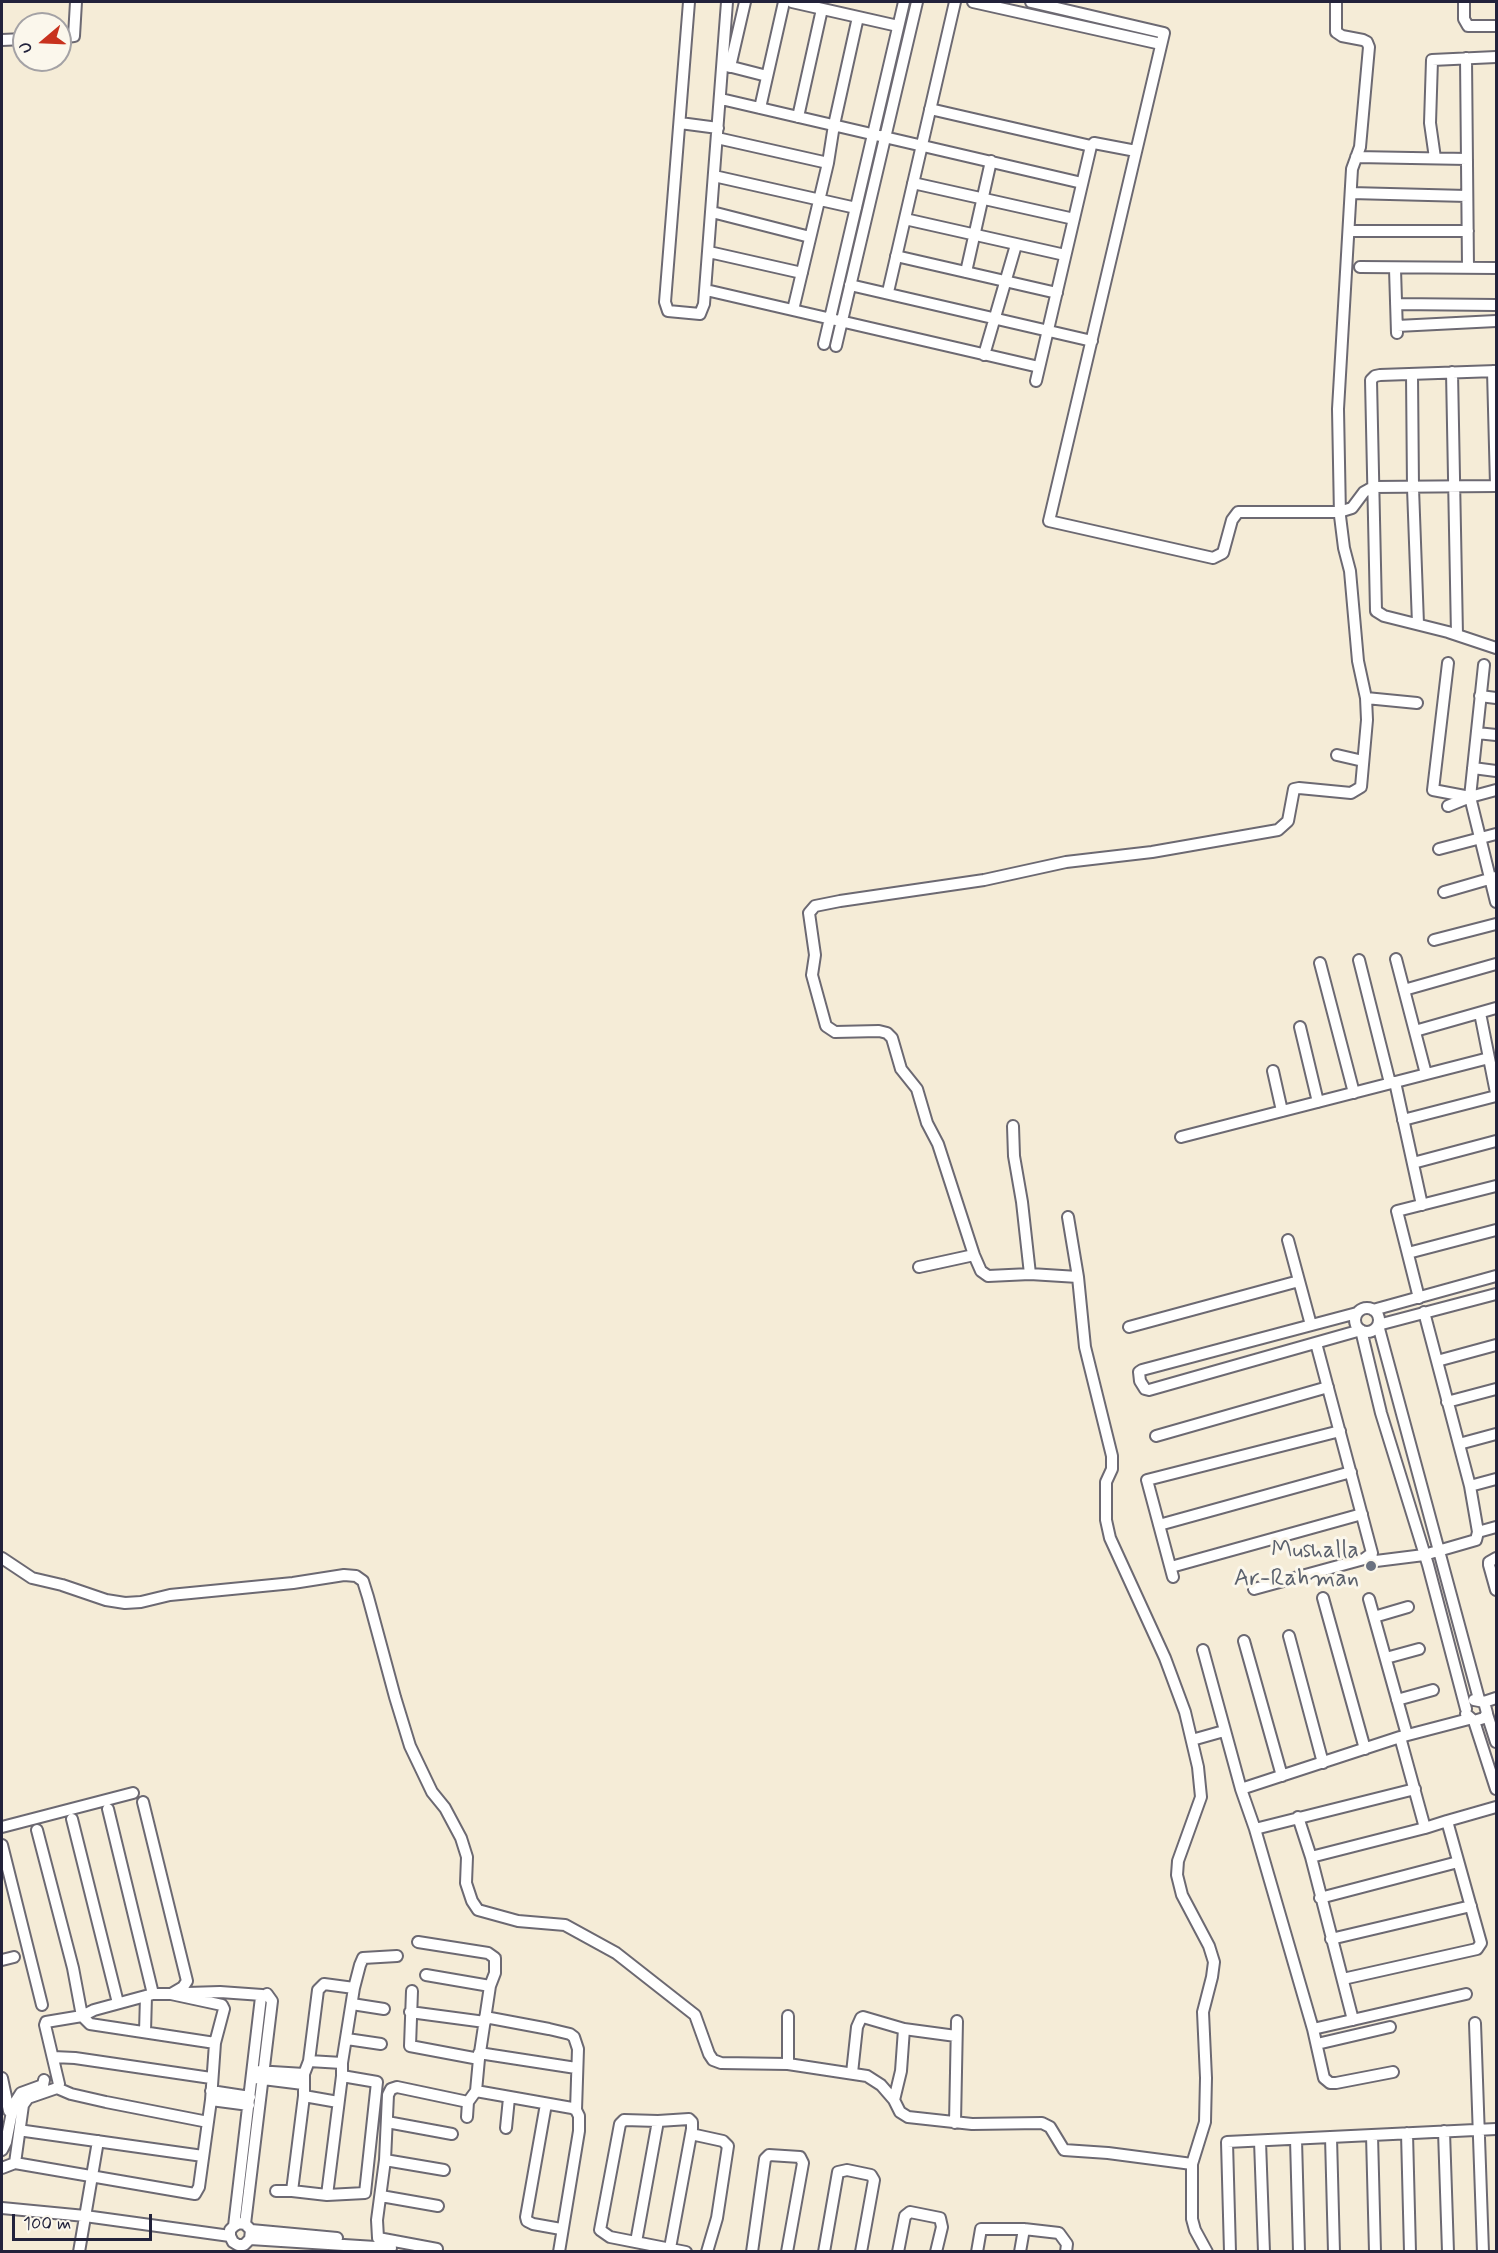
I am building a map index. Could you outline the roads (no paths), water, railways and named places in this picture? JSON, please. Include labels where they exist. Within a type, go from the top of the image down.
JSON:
[{"type":"street","points":[[72,37],[74,36],[76,2]]},
{"type":"street","points":[[689,2],[666,307],[668,311],[676,313],[700,314],[705,304],[714,176],[726,66],[727,2]]},
{"type":"street","points":[[726,66],[745,2]]},
{"type":"street","points":[[760,108],[784,2]]},
{"type":"street","points":[[792,2],[898,26]]},
{"type":"street","points":[[824,344],[904,2]]},
{"type":"street","points":[[836,346],[917,2]]},
{"type":"street","points":[[888,292],[956,2]]},
{"type":"street","points":[[973,2],[1161,44]]},
{"type":"street","points":[[1031,2],[1164,33],[1049,521],[1213,558],[1223,553],[1232,520],[1238,512],[1340,512],[1352,508],[1364,492],[1373,487],[1497,486],[1495,371],[1375,376],[1371,380],[1373,487],[1376,611],[1384,616],[1419,624],[1497,648]]},
{"type":"street","points":[[1078,1277],[1030,1274],[988,1276],[981,1271],[938,1144],[927,1123],[917,1089],[901,1069],[892,1038],[887,1033],[879,1031],[835,1032],[826,1026],[812,970],[815,956],[809,921],[811,910],[820,904],[984,880],[1066,862],[1152,852],[1278,830],[1288,821],[1294,789],[1348,793],[1356,791],[1361,786],[1367,720],[1366,698],[1358,661],[1350,571],[1340,512],[1338,400],[1352,169],[1360,147],[1369,47],[1363,40],[1337,33],[1334,26],[1336,2]]},
{"type":"street","points":[[1464,2],[1464,19],[1467,25],[1497,26]]},
{"type":"street","points":[[798,117],[822,9]]},
{"type":"street","points":[[793,310],[828,163],[858,17]]},
{"type":"street","points":[[1435,158],[1430,123],[1431,64],[1435,58],[1497,57]]},
{"type":"street","points":[[1466,58],[1468,268]]},
{"type":"street","points":[[726,66],[767,76]]},
{"type":"street","points":[[721,99],[1082,183]]},
{"type":"street","points":[[930,109],[1091,146],[1094,143],[1136,151]]},
{"type":"street","points":[[680,123],[828,163]]},
{"type":"street","points":[[1036,381],[1091,146]]},
{"type":"street","points":[[1356,157],[1467,159]]},
{"type":"street","points":[[966,272],[991,161]]},
{"type":"street","points":[[714,176],[820,198],[856,208]]},
{"type":"street","points":[[913,183],[1074,219]]},
{"type":"street","points":[[1351,193],[1467,196]]},
{"type":"street","points":[[712,212],[810,237]]},
{"type":"street","points":[[905,219],[1065,255]]},
{"type":"street","points":[[1349,231],[1467,231]]},
{"type":"street","points":[[984,355],[1016,245]]},
{"type":"street","points":[[708,252],[802,273]]},
{"type":"street","points":[[896,256],[1057,293]]},
{"type":"street","points":[[1360,267],[1497,268]]},
{"type":"street","points":[[1395,268],[1397,330],[1497,321]]},
{"type":"street","points":[[850,285],[1092,341]]},
{"type":"street","points":[[706,290],[1039,367]]},
{"type":"street","points":[[1396,304],[1497,305]]},
{"type":"street","points":[[1452,372],[1457,635]]},
{"type":"street","points":[[1412,374],[1413,488],[1419,624]]},
{"type":"street","points":[[1448,663],[1433,790],[1470,797]]},
{"type":"street","points":[[1484,665],[1470,797],[1494,878],[1497,902]]},
{"type":"street","points":[[1480,696],[1497,698]]},
{"type":"street","points":[[1366,698],[1417,703]]},
{"type":"street","points":[[1477,733],[1497,735]]},
{"type":"street","points":[[1337,755],[1363,761]]},
{"type":"street","points":[[1473,768],[1497,771]]},
{"type":"street","points":[[1448,806],[1497,790]]},
{"type":"street","points":[[1439,849],[1497,834]]},
{"type":"street","points":[[1444,892],[1494,878]]},
{"type":"street","points":[[1434,940],[1497,924]]},
{"type":"street","points":[[1396,959],[1426,1074]]},
{"type":"street","points":[[1359,960],[1403,1120],[1422,1205]]},
{"type":"street","points":[[1320,963],[1354,1093]]},
{"type":"street","points":[[1404,990],[1497,964]]},
{"type":"street","points":[[1415,1031],[1497,1008]]},
{"type":"street","points":[[1403,1120],[1497,1095],[1480,1013]]},
{"type":"street","points":[[1300,1027],[1318,1102]]},
{"type":"street","points":[[1181,1137],[1489,1058]]},
{"type":"street","points":[[1273,1071],[1282,1111]]},
{"type":"street","points":[[1013,1126],[1014,1156],[1030,1274]]},
{"type":"street","points":[[1413,1163],[1497,1141]]},
{"type":"street","points":[[1419,1298],[1397,1211],[1497,1186]]},
{"type":"street","points":[[1068,1217],[1078,1277],[1084,1347],[1112,1456],[1112,1469],[1106,1482],[1106,1520],[1110,1538],[1165,1658],[1185,1712],[1198,1767],[1201,1797],[1178,1862],[1177,1875],[1182,1894],[1209,1946],[1214,1962],[1203,2012],[1205,2122],[1192,2164],[1192,2219],[1195,2230],[1207,2252]]},
{"type":"street","points":[[1408,1253],[1497,1230]]},
{"type":"street","points":[[1288,1240],[1311,1325]]},
{"type":"street","points":[[919,1267],[974,1255]]},
{"type":"street","points":[[1497,1276],[1373,1310],[1364,1308],[1357,1313],[1142,1370],[1139,1372],[1140,1381],[1145,1389],[1149,1390],[1360,1330],[1371,1331],[1378,1325],[1497,1294]]},
{"type":"street","points":[[1129,1327],[1299,1281]]},
{"type":"street","points":[[1436,1293],[1440,1308]]},
{"type":"street","points":[[1373,1310],[1378,1316],[1378,1325],[1440,1556],[1497,1742]]},
{"type":"street","points":[[1369,1557],[1376,1560],[1426,1560],[1476,1540],[1478,1532],[1470,1486],[1424,1312]]},
{"type":"street","points":[[1357,1313],[1355,1321],[1360,1330],[1470,1716],[1494,1774],[1497,1789]]},
{"type":"street","points":[[1254,1589],[1364,1560],[1372,1553],[1316,1343]]},
{"type":"street","points":[[1437,1360],[1497,1345]]},
{"type":"street","points":[[1156,1436],[1328,1388]]},
{"type":"street","points":[[1448,1402],[1497,1389]]},
{"type":"street","points":[[1382,1413],[1400,1408]]},
{"type":"street","points":[[1340,1431],[1147,1480],[1172,1572],[1362,1514]]},
{"type":"street","points":[[1458,1444],[1497,1434]]},
{"type":"street","points":[[1159,1525],[1351,1472]]},
{"type":"street","points":[[1470,1486],[1497,1479]]},
{"type":"street","points":[[1478,1532],[1497,1527]]},
{"type":"street","points":[[2,1557],[32,1578],[62,1585],[106,1600],[125,1603],[141,1602],[170,1595],[293,1583],[344,1575],[356,1576],[363,1581],[411,1746],[432,1792],[445,1808],[461,1838],[467,1857],[466,1883],[472,1901],[478,1910],[518,1921],[566,1924],[615,1953],[695,2015],[712,2060],[731,2064],[788,2064],[867,2076],[881,2085],[894,2100],[900,2112],[908,2117],[955,2123],[1004,2125],[1042,2123],[1050,2127],[1060,2147],[1064,2150],[1108,2153],[1192,2164]]},
{"type":"street","points":[[1497,1558],[1489,1562],[1489,1565],[1497,1590]]},
{"type":"street","points":[[1323,1598],[1365,1749]]},
{"type":"street","points":[[1369,1599],[1397,1700],[1403,1736],[1425,1828]]},
{"type":"street","points":[[1374,1617],[1408,1607]]},
{"type":"street","points":[[1289,1636],[1323,1762]]},
{"type":"street","points":[[1244,1641],[1282,1776]]},
{"type":"street","points":[[1386,1659],[1419,1649]]},
{"type":"street","points":[[1203,1650],[1224,1731],[1313,2029],[1324,2078],[1330,2083],[1393,2072]]},
{"type":"street","points":[[1397,1700],[1432,1690]]},
{"type":"street","points":[[1241,1789],[1470,1716],[1479,1721],[1497,1698]]},
{"type":"street","points":[[1470,1716],[1468,1703],[1473,1700],[1487,1708]]},
{"type":"street","points":[[1192,1740],[1224,1731]]},
{"type":"street","points":[[1255,1829],[1415,1789]]},
{"type":"street","points":[[2,1827],[133,1793]]},
{"type":"street","points":[[144,1802],[187,1981],[183,1987],[171,1994]]},
{"type":"street","points":[[1311,1857],[1497,1807]]},
{"type":"street","points":[[108,1809],[150,1995],[145,2032]]},
{"type":"street","points":[[1298,1817],[1311,1857],[1353,2019]]},
{"type":"street","points":[[72,1819],[118,2003]]},
{"type":"street","points":[[1343,1979],[1477,1949],[1480,1943],[1447,1821]]},
{"type":"street","points":[[37,1830],[73,1968],[82,2016],[90,2024],[215,2043]]},
{"type":"street","points":[[2,1845],[42,2005]]},
{"type":"street","points":[[1320,1898],[1458,1862]]},
{"type":"street","points":[[1331,1939],[1470,1906]]},
{"type":"street","points":[[418,1942],[492,1955],[495,1966],[479,2056],[476,2091],[468,2102],[467,2117]]},
{"type":"street","points":[[327,2195],[342,2063],[354,1989],[363,1958],[397,1956]]},
{"type":"street","points":[[2,1960],[14,1957]]},
{"type":"street","points":[[426,1975],[490,1986]]},
{"type":"street","points":[[292,2191],[304,2096],[303,2079],[309,2061],[318,1988],[324,1984],[354,1989]]},
{"type":"street","points":[[412,1991],[410,2046],[576,2068]]},
{"type":"street","points":[[57,2088],[59,2084],[46,2022],[82,2016],[94,2010],[150,1995],[220,1992],[262,1995],[257,2075],[240,2238]]},
{"type":"street","points":[[2,2168],[15,2163],[195,2194],[199,2187],[208,2122],[215,2043],[224,2009],[222,2005],[171,1994]]},
{"type":"street","points":[[1313,2029],[1466,1994]]},
{"type":"street","points":[[352,2004],[384,2009]]},
{"type":"street","points":[[410,2012],[485,2020],[570,2034],[574,2037],[578,2049],[576,2110],[579,2116],[579,2131],[559,2252]]},
{"type":"street","points":[[788,2016],[788,2064]]},
{"type":"street","points":[[852,2073],[857,2027],[861,2018],[866,2017],[904,2029],[956,2036]]},
{"type":"street","points":[[955,2123],[957,2021]]},
{"type":"street","points":[[1475,2023],[1483,2252]]},
{"type":"street","points":[[1317,2044],[1390,2027]]},
{"type":"street","points":[[894,2100],[901,2071],[904,2029]]},
{"type":"street","points":[[347,2039],[381,2044]]},
{"type":"street","points":[[53,2057],[75,2058],[211,2078]]},
{"type":"street","points":[[309,2061],[342,2063]]},
{"type":"street","points":[[257,2075],[303,2079]]},
{"type":"street","points":[[240,2238],[250,2101],[257,2075]]},
{"type":"street","points":[[276,2191],[327,2195],[365,2193],[377,2082],[342,2076]]},
{"type":"street","points":[[2,2078],[8,2111],[6,2142],[2,2150]]},
{"type":"street","points":[[8,2111],[21,2093],[43,2085],[44,2080]]},
{"type":"street","points":[[15,2163],[23,2105],[28,2098],[57,2088],[106,2102],[208,2122]]},
{"type":"street","points":[[437,2249],[415,2249],[378,2238],[377,2220],[385,2160],[388,2095],[393,2088],[468,2102]]},
{"type":"street","points":[[476,2091],[576,2110]]},
{"type":"street","points":[[211,2095],[250,2101]]},
{"type":"street","points":[[304,2096],[338,2102]]},
{"type":"street","points":[[506,2128],[509,2098]]},
{"type":"street","points":[[546,2104],[526,2217],[527,2221],[533,2224],[561,2229]]},
{"type":"street","points":[[670,2248],[692,2122],[689,2119],[624,2120],[620,2124],[617,2136],[599,2226],[603,2234],[610,2237],[686,2252]]},
{"type":"street","points":[[636,2242],[658,2121]]},
{"type":"street","points":[[387,2122],[452,2134]]},
{"type":"street","points":[[1230,2252],[1227,2142],[1497,2129]]},
{"type":"street","points":[[25,2131],[202,2156]]},
{"type":"street","points":[[1444,2131],[1448,2252]]},
{"type":"street","points":[[1407,2133],[1410,2252]]},
{"type":"street","points":[[691,2134],[723,2141],[728,2146],[717,2218],[707,2252]]},
{"type":"street","points":[[1372,2135],[1375,2252]]},
{"type":"street","points":[[1330,2137],[1334,2252]]},
{"type":"street","points":[[1296,2139],[1299,2252]]},
{"type":"street","points":[[79,2252],[98,2140]]},
{"type":"street","points":[[1260,2141],[1264,2252]]},
{"type":"street","points":[[752,2252],[765,2159],[769,2155],[800,2157],[803,2163],[787,2252]]},
{"type":"street","points":[[385,2160],[444,2170]]},
{"type":"street","points":[[824,2252],[838,2172],[847,2170],[871,2175],[874,2180],[861,2252]]},
{"type":"street","points":[[381,2196],[438,2206]]},
{"type":"street","points":[[2,2208],[240,2238],[392,2248]]},
{"type":"street","points":[[898,2252],[905,2216],[908,2212],[940,2218],[942,2227],[936,2252]]},
{"type":"street","points":[[977,2252],[981,2229],[1024,2229],[1059,2234],[1067,2244],[1066,2252]]},
{"type":"street","points":[[1020,2252],[1024,2229]]},
{"type":"street","points":[[240,2238],[343,2238]]},
{"type":"place","name":"Mushalla Ar-Rahman","points":[[1371,1566]]}]
